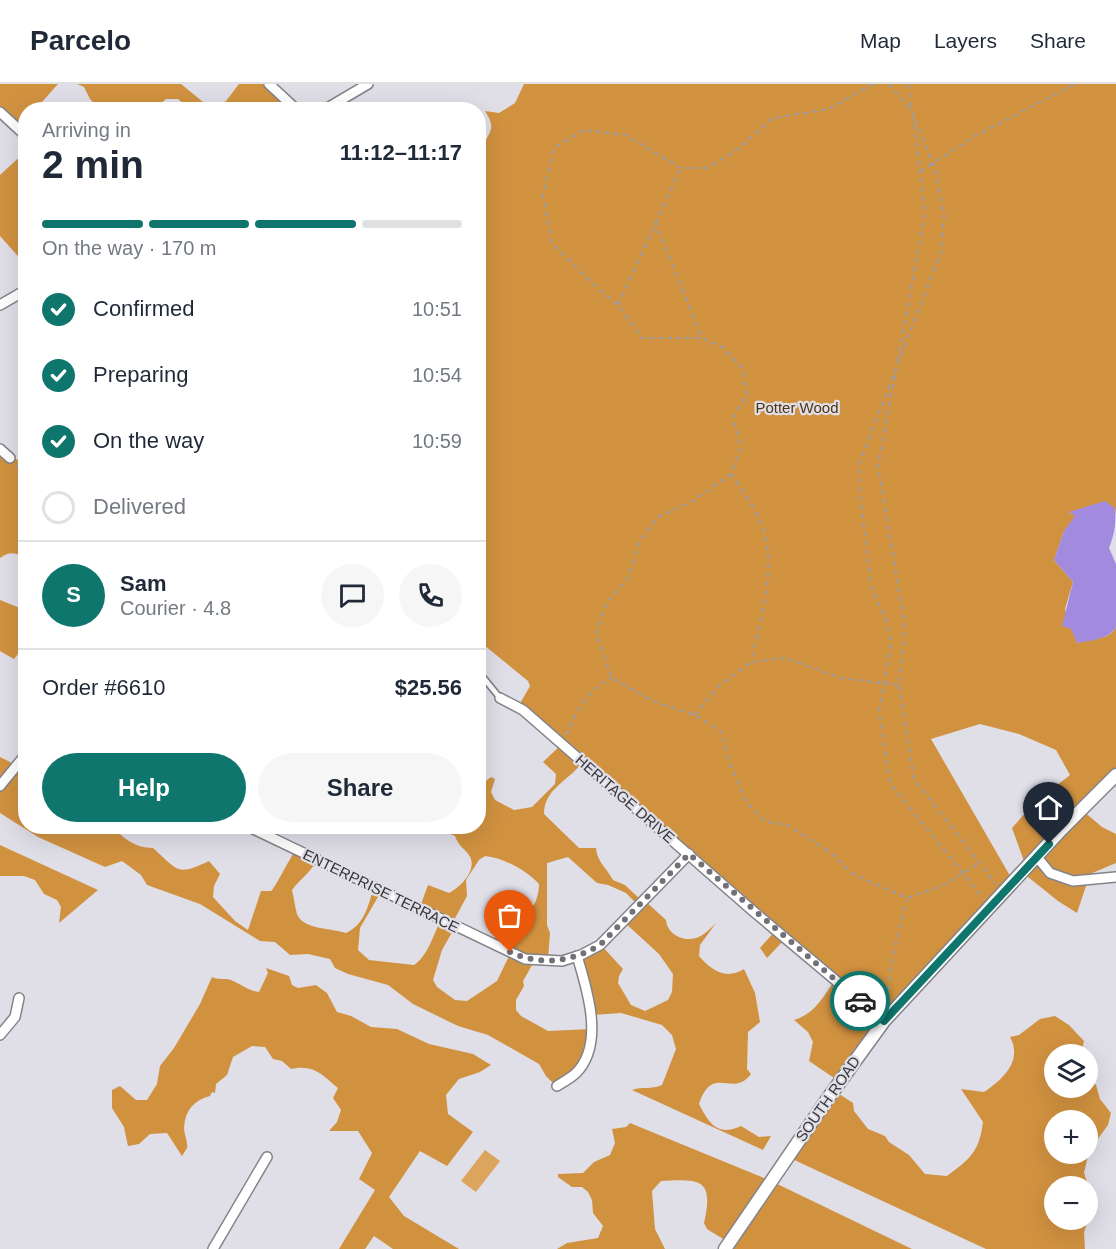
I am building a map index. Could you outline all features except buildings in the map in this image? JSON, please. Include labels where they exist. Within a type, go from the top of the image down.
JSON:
[{"type":"street","points":[[269,84],[288,102]]},
{"type":"street","points":[[338,102],[368,84]]},
{"type":"street","points":[[0,112],[18,129]]},
{"type":"street","points":[[0,305],[18,295]]},
{"type":"street","points":[[0,449],[10,458]]},
{"type":"street","name":"HERITAGE DRIVE","points":[[500,698],[523,710],[829,976],[884,1021]]},
{"type":"street","points":[[0,786],[18,762]]},
{"type":"street","name":"SOUTH ROAD","points":[[725,1249],[826,1101],[884,1021],[1116,775]]},
{"type":"street","name":"ENTERPRISE TERRACE","points":[[264,834],[525,959],[562,961],[600,945],[689,854]]},
{"type":"street","points":[[1037,857],[1050,873],[1073,881],[1116,877]]},
{"type":"street","points":[[557,1086],[577,1073],[585,1060],[591,1039],[590,998],[577,956]]},
{"type":"street","points":[[0,1035],[15,1017],[19,998]]},
{"type":"street","points":[[213,1249],[267,1157]]},
{"type":"lane","points":[[486,681],[500,698]]},
{"type":"path","points":[[873,84],[829,110],[773,118],[739,148],[708,168],[681,168],[625,135],[583,130],[554,148],[543,195],[552,243],[593,284],[618,305],[642,338],[702,338],[722,347],[742,368],[747,394],[733,418],[741,447],[731,474],[693,501],[658,517],[640,540],[627,580],[606,603],[596,634],[612,678],[653,701],[694,715],[721,731],[731,766],[746,802],[766,822],[787,825],[830,852],[853,874],[907,898],[942,886],[980,863]]},
{"type":"path","points":[[889,84],[912,112],[933,163],[944,215],[941,252],[859,465],[865,546],[871,587],[886,619],[891,643],[879,711],[890,783],[991,908]]},
{"type":"path","points":[[908,84],[926,212],[878,466],[905,626],[899,685],[914,779],[1004,893]]},
{"type":"path","points":[[920,171],[975,136],[1075,84]]},
{"type":"path","points":[[618,305],[681,168]]},
{"type":"path","points":[[655,222],[702,338]]},
{"type":"path","points":[[10,458],[18,467]]},
{"type":"path","points":[[731,474],[750,502],[766,538],[767,573],[764,607],[751,662]]},
{"type":"path","points":[[694,715],[720,685],[751,662],[785,658],[842,678],[899,685]]},
{"type":"path","points":[[562,745],[579,708],[601,683],[612,678]]},
{"type":"path","points":[[888,1002],[890,968],[907,898]]},
{"type":"shaded area","points":[[1105,501],[1115,508],[1115,528],[1109,548],[1116,564],[1116,627],[1104,637],[1077,643],[1071,629],[1062,626],[1073,582],[1054,560],[1064,531],[1075,516],[1069,512]]},
{"type":"shaded area","points":[[485,1150],[500,1161],[476,1192],[461,1181]]},
{"type":"green space","points":[[0,84],[58,84],[42,102],[18,102],[18,128],[0,111]]},
{"type":"green space","points":[[77,84],[181,84],[203,102],[166,99],[163,102],[93,102],[84,87]]},
{"type":"green space","points":[[239,84],[270,84],[290,102],[224,102]]},
{"type":"green space","name":"Potter Wood","points":[[524,84],[1116,84],[1116,516],[1115,508],[1070,513],[1076,516],[1064,531],[1054,560],[1073,582],[1065,609],[1077,643],[1104,637],[1116,627],[1116,781],[1082,810],[1102,827],[1116,834],[1116,863],[1090,874],[1077,913],[1023,873],[1025,864],[1012,828],[1033,804],[1070,775],[1056,750],[1019,734],[980,724],[931,739],[1013,881],[837,1080],[809,1061],[813,1042],[808,1032],[794,1020],[813,1010],[834,981],[786,938],[767,958],[760,948],[775,931],[582,763],[552,792],[545,805],[544,814],[579,848],[596,848],[600,861],[613,880],[625,885],[641,900],[644,900],[666,920],[669,929],[676,936],[686,939],[696,938],[716,923],[700,945],[699,956],[714,970],[725,974],[744,969],[755,993],[760,1022],[748,1032],[747,1069],[751,1074],[744,1081],[717,1083],[710,1086],[704,1092],[699,1104],[710,1122],[720,1129],[733,1129],[741,1126],[759,1137],[771,1136],[763,1150],[632,1090],[662,1085],[676,1049],[672,1035],[662,1025],[621,1013],[593,1015],[579,959],[601,945],[623,969],[618,983],[631,1005],[645,1011],[668,1000],[672,992],[673,974],[659,954],[624,922],[637,904],[626,893],[597,883],[568,857],[547,863],[547,925],[550,933],[548,959],[535,960],[523,981],[524,986],[516,1000],[516,1010],[521,1016],[548,1031],[591,1029],[585,1059],[557,1087],[546,1076],[539,1064],[488,1035],[458,1026],[413,1004],[388,985],[348,974],[335,968],[330,959],[308,954],[290,955],[275,942],[260,941],[200,904],[147,885],[141,875],[122,861],[105,867],[33,834],[120,834],[131,842],[153,848],[178,869],[190,869],[209,861],[220,874],[214,886],[213,897],[235,921],[248,930],[261,891],[273,889],[296,849],[317,859],[292,890],[300,919],[311,926],[346,933],[362,920],[374,887],[382,890],[360,928],[358,950],[369,960],[414,965],[427,951],[441,920],[420,907],[428,885],[449,893],[466,879],[471,869],[470,856],[455,836],[450,834],[486,834],[486,781],[491,777],[495,779],[491,792],[495,800],[514,810],[532,807],[555,784],[556,774],[543,762],[562,744],[518,707],[530,686],[528,681],[486,647],[486,140],[491,125],[486,111],[499,113],[515,103]],"holes":[[[485,856],[500,859],[528,874],[539,884],[537,897],[531,909],[523,914],[502,914],[494,942],[511,952],[497,981],[467,1001],[455,1000],[437,987],[433,980],[442,950],[455,927],[453,922],[467,896],[466,880],[479,860]]]},
{"type":"green space","points":[[18,158],[18,256],[0,236],[0,175]]},
{"type":"green space","points":[[0,448],[18,460],[18,555],[11,553],[0,558]]},
{"type":"green space","points":[[0,600],[18,607],[18,654],[14,659],[0,651]]},
{"type":"green space","name":"Potter Wood","points":[[0,757],[14,764],[18,760],[18,824],[0,813]]},
{"type":"green space","points":[[0,845],[98,890],[59,923],[61,907],[57,900],[44,894],[35,880],[24,876],[0,876]]},
{"type":"green space","points":[[266,968],[289,976],[292,985],[298,988],[316,985],[327,993],[337,1012],[351,1016],[371,1027],[397,1029],[429,1044],[473,1054],[491,1065],[480,1072],[459,1079],[446,1095],[448,1114],[473,1132],[447,1166],[420,1151],[389,1197],[404,1216],[459,1249],[393,1249],[374,1236],[365,1249],[339,1249],[375,1190],[359,1179],[372,1153],[358,1131],[329,1131],[337,1122],[341,1110],[333,1098],[338,1088],[317,1071],[306,1068],[291,1069],[282,1061],[273,1059],[265,1047],[252,1046],[233,1057],[227,1075],[216,1084],[215,1093],[212,1092],[210,1096],[199,1100],[191,1107],[186,1116],[184,1131],[187,1148],[182,1156],[167,1133],[150,1134],[139,1144],[128,1146],[124,1127],[112,1108],[112,1090],[120,1086],[136,1100],[147,1100],[157,1084],[160,1066],[174,1048],[200,1004],[212,977],[231,980],[259,992],[268,973]]},
{"type":"green space","points":[[1055,1016],[1069,1025],[1084,1041],[1083,1044],[1044,1044],[1044,1098],[1098,1098],[1098,1092],[1100,1099],[1111,1113],[1108,1125],[1098,1139],[1098,1110],[1044,1110],[1044,1164],[1086,1164],[1085,1176],[1044,1176],[1044,1230],[1085,1230],[1085,1249],[986,1249],[790,1158],[833,1090],[853,1103],[854,1111],[868,1129],[885,1136],[889,1142],[909,1155],[925,1174],[947,1176],[976,1148],[983,1122],[961,1089],[984,1092],[1004,1075],[1009,1069],[1014,1054],[1010,1037],[1019,1035],[1040,1019]]},
{"type":"green space","points":[[630,1123],[769,1180],[912,1249],[724,1249],[728,1242],[707,1229],[704,1223],[707,1208],[705,1190],[695,1182],[675,1180],[661,1181],[652,1191],[655,1229],[665,1249],[557,1249],[567,1243],[598,1238],[603,1226],[593,1213],[592,1200],[588,1192],[582,1187],[572,1187],[558,1177],[558,1174],[583,1173],[594,1162],[610,1155],[615,1143],[612,1129],[626,1127]]},
{"type":"way so far","points":[[510,952],[525,959],[544,961],[562,961],[581,956],[600,945],[689,854],[860,1001]]},
{"type":"route","points":[[860,1001],[884,1021],[1049,844]]}]
